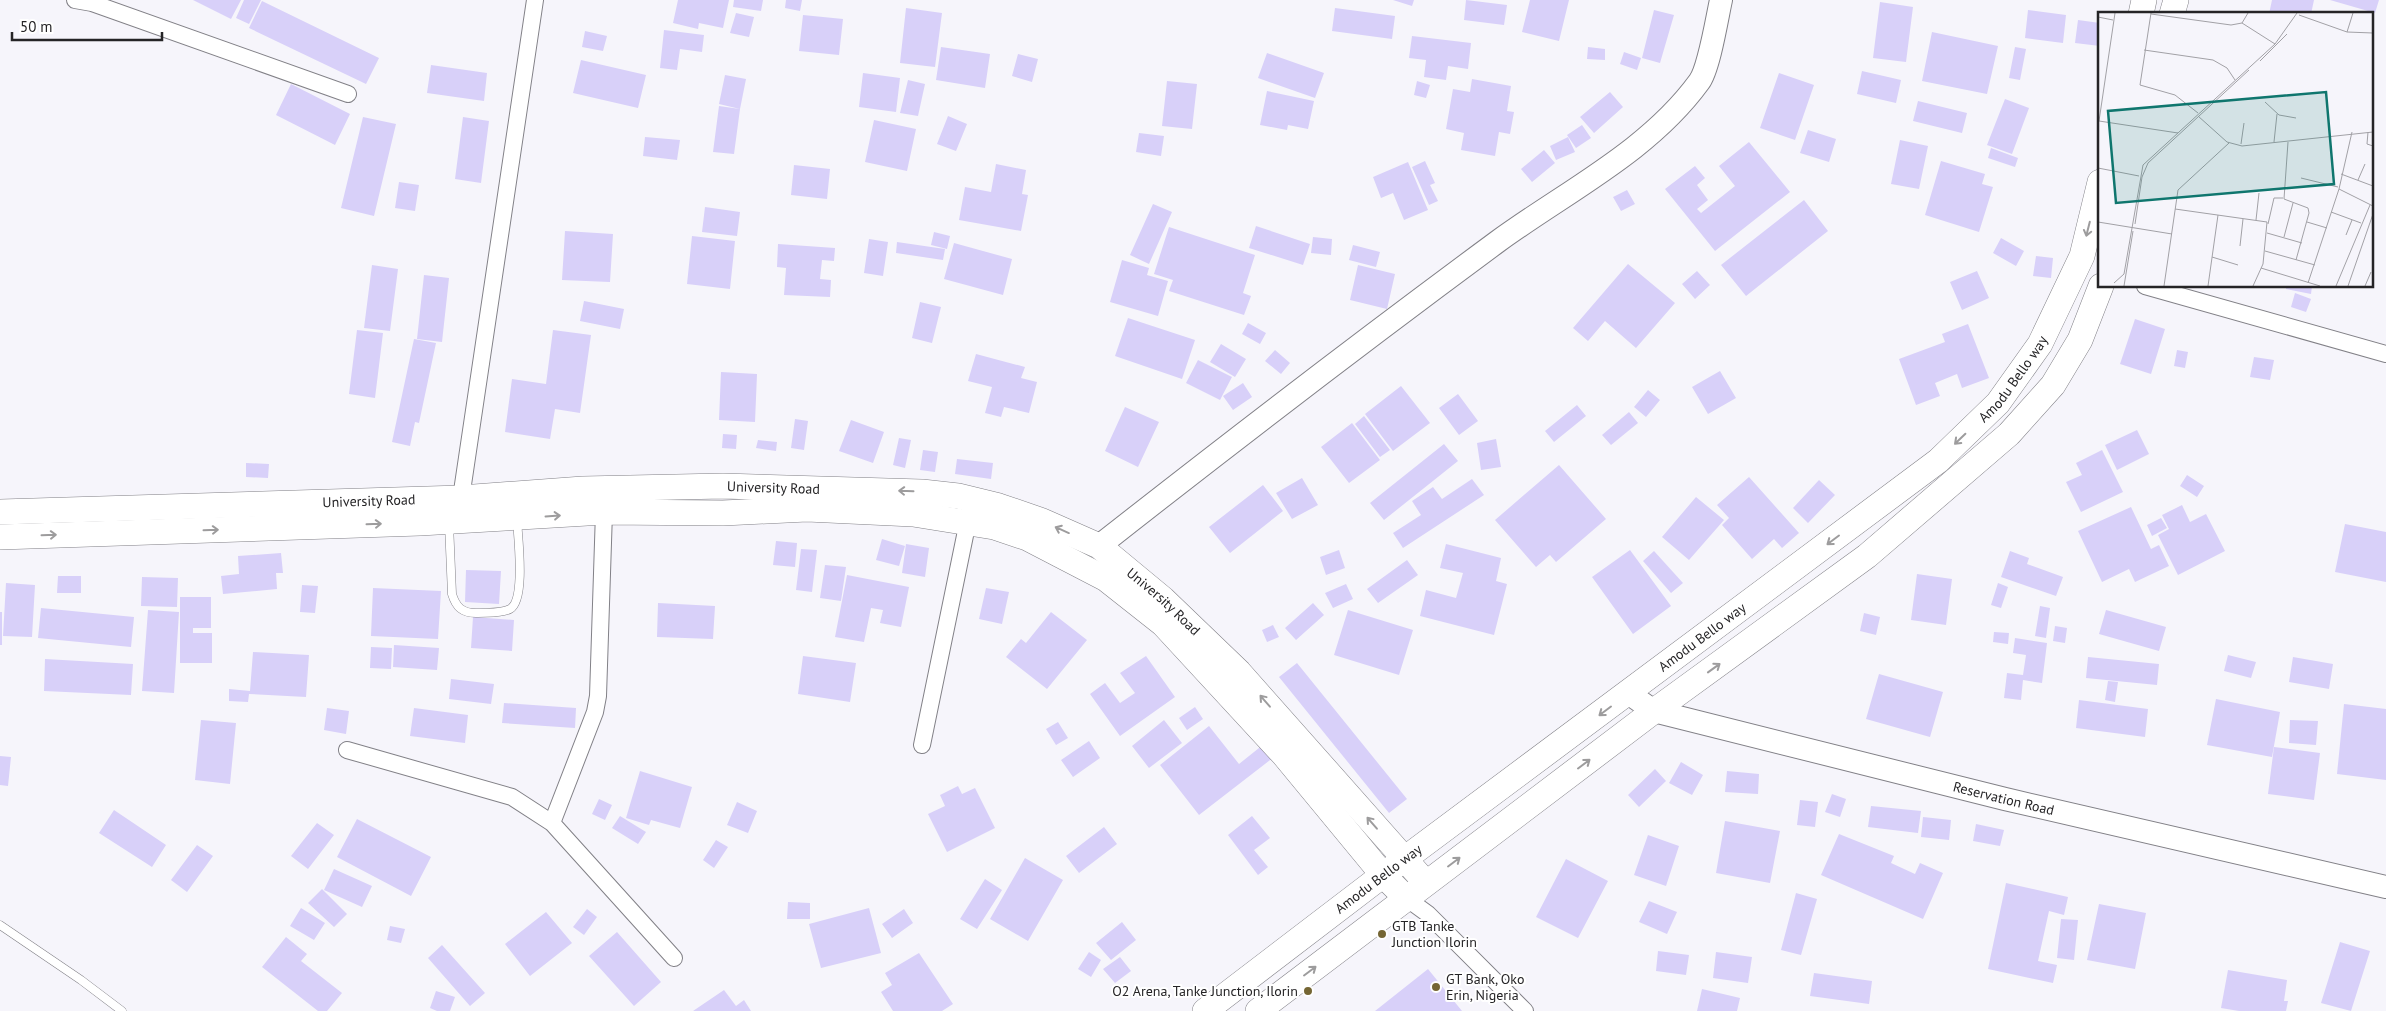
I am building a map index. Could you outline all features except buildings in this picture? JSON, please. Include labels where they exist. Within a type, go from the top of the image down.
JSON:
[{"type":"main road","name":"Amodu Bello way","points":[[1205,1011],[1383,875],[1938,461],[1998,403],[2040,344],[2082,256],[2098,190]]},
{"type":"main road","points":[[1258,1011],[1654,711],[1867,556],[2009,434],[2053,385],[2080,340],[2100,288]]},
{"type":"main road","name":"University Road","points":[[0,537],[453,506],[583,488],[797,487],[922,492],[958,496],[999,506],[1040,520],[1099,546],[1164,599],[1239,672],[1426,883]]},
{"type":"main road","name":"University Road","points":[[0,512],[453,506],[517,518],[604,512],[723,513],[807,509],[913,514],[994,526],[1027,538],[1061,554],[1106,579],[1163,624],[1284,755],[1383,875],[1406,898]]},
{"type":"street","points":[[75,0],[92,2],[348,94]]},
{"type":"street","points":[[453,506],[535,0]]},
{"type":"street","points":[[1099,546],[1429,292],[1501,239],[1594,176],[1651,132],[1701,80],[1721,0]]},
{"type":"street","points":[[2152,288],[2386,354]]},
{"type":"street","points":[[552,823],[595,712],[598,696],[604,512]]},
{"type":"street","points":[[922,745],[968,521]]},
{"type":"street","name":"Reservation Road","points":[[1628,693],[1654,711],[2005,799],[2386,887]]},
{"type":"street","points":[[347,750],[512,797],[552,823],[674,958]]},
{"type":"street","points":[[1426,883],[1428,914]]},
{"type":"street","points":[[1406,898],[1428,914],[1525,1011]]},
{"type":"lane","points":[[453,506],[452,594],[460,610],[468,613],[495,612],[512,608],[519,594],[517,518]]},
{"type":"lane","points":[[0,925],[81,980],[122,1011]]},
{"type":"place","name":"GTB Tanke Junction Ilorin","points":[[1382,934]]},
{"type":"place","name":"GT Bank, Oko Erin, Nigeria","points":[[1436,987]]},
{"type":"place","name":"O2 Arena, Tanke Junction, Ilorin","points":[[1308,991]]}]
